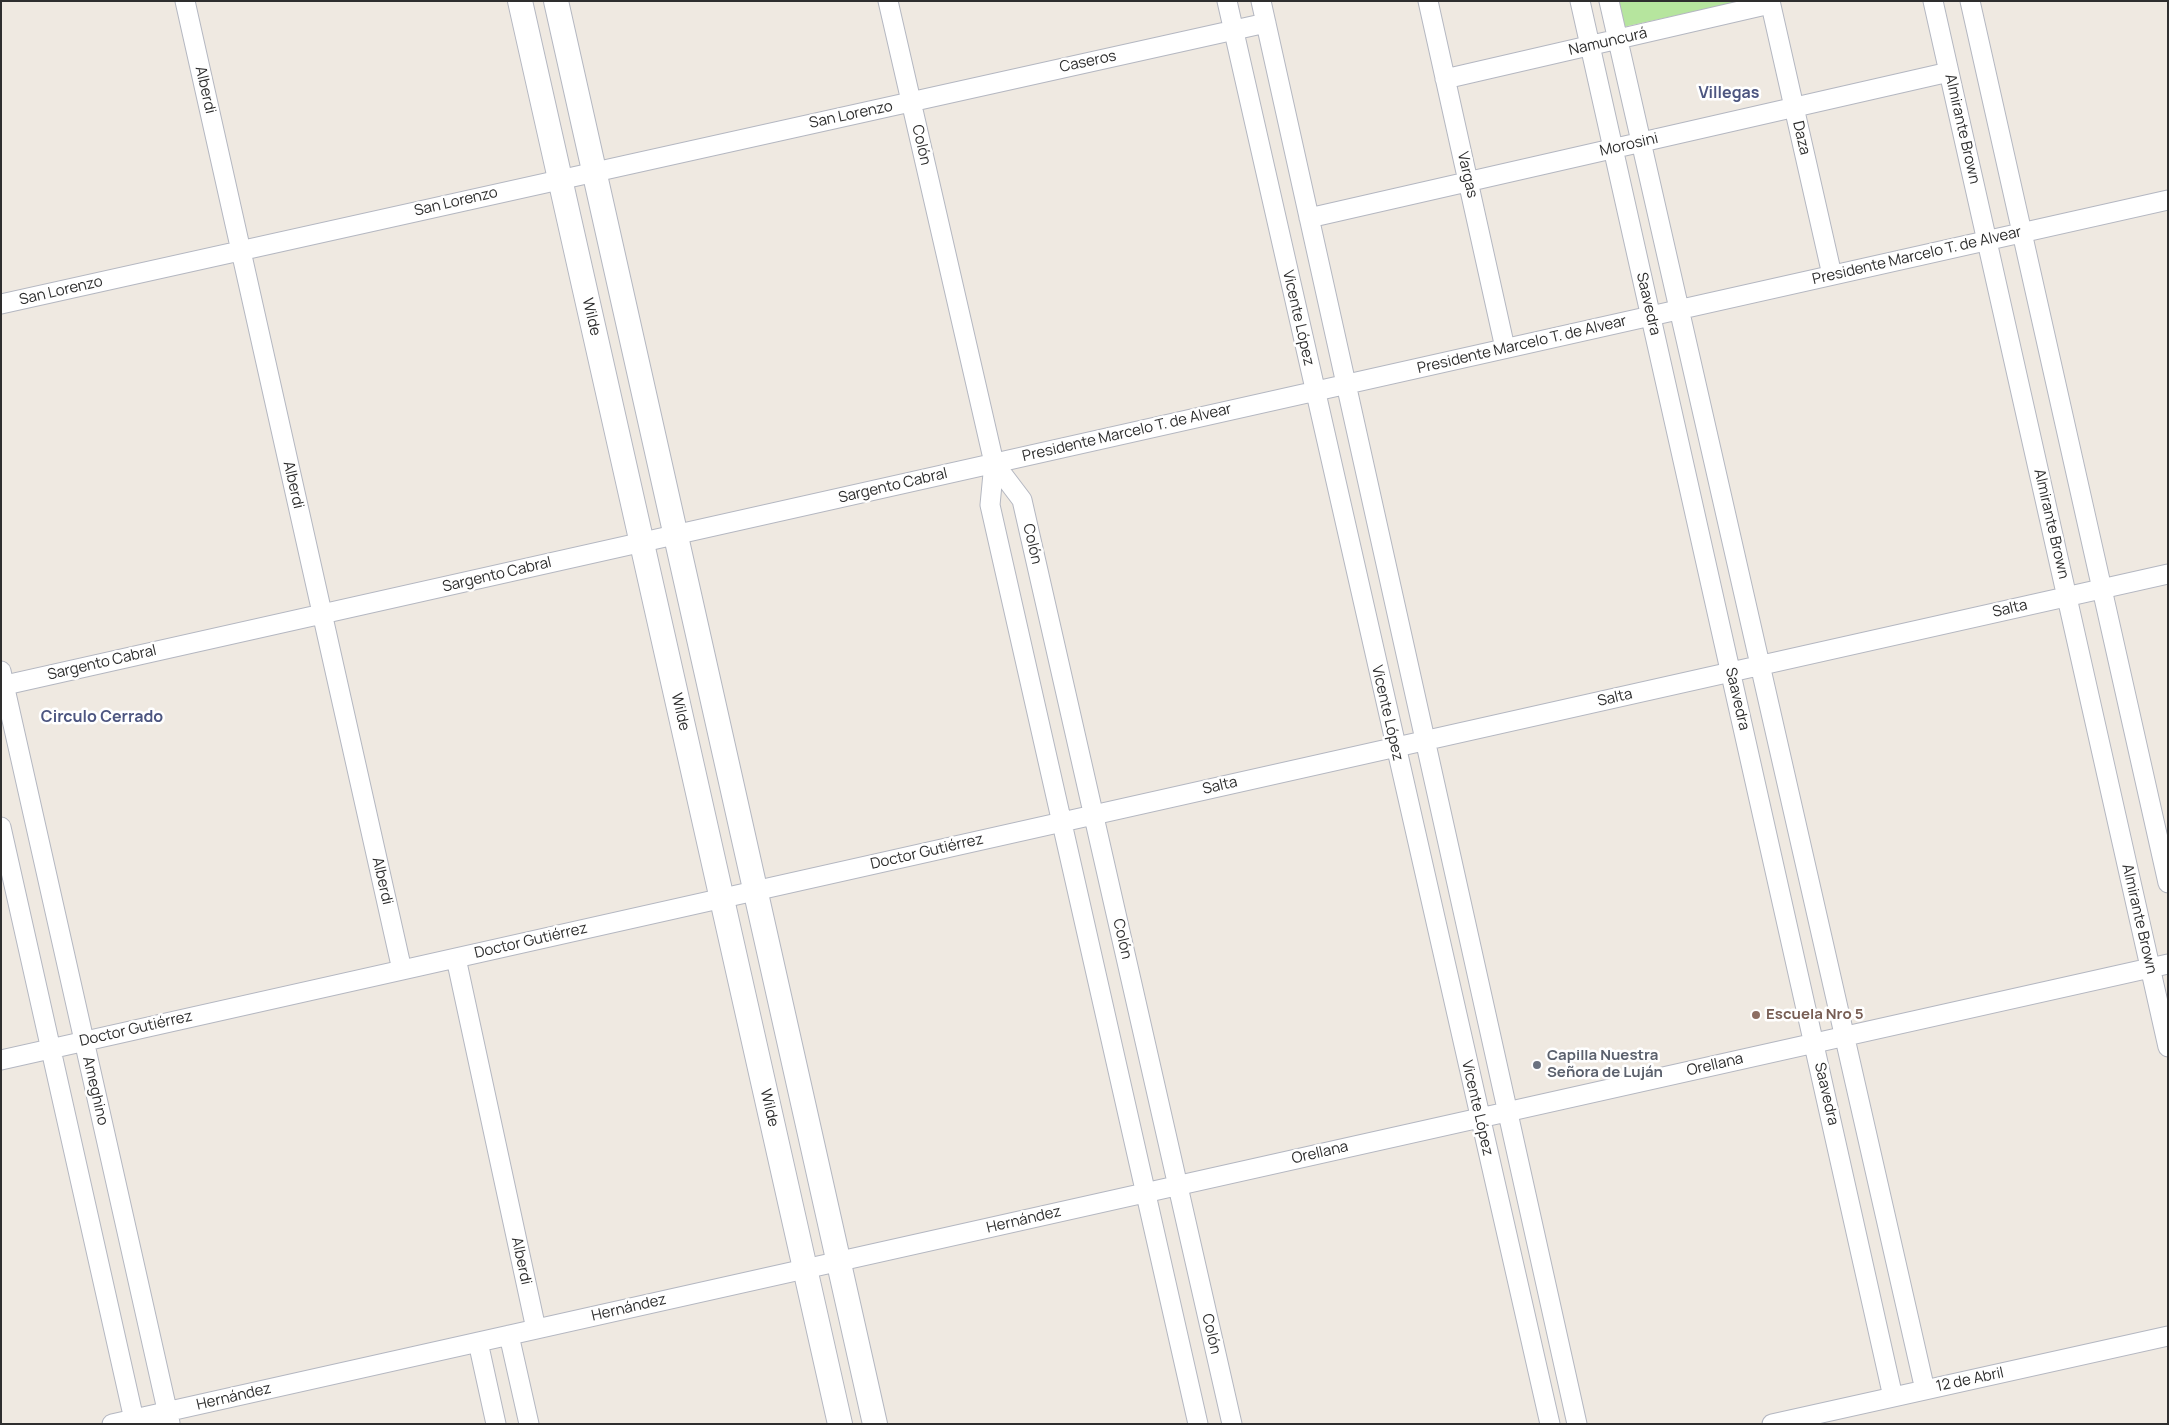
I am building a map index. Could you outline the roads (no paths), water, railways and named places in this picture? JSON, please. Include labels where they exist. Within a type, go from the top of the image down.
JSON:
[{"type":"street","name":"Alberdi","points":[[185,1],[402,970]]},
{"type":"street","name":"Wilde","points":[[520,1],[840,1424]]},
{"type":"street","points":[[556,1],[876,1424]]},
{"type":"street","name":"Colón","points":[[888,1],[994,463],[990,505],[1198,1424]]},
{"type":"street","name":"Vicente López","points":[[1227,1],[1479,1118],[1550,1424]]},
{"type":"street","name":"Vicente López","points":[[1261,1],[1577,1424]]},
{"type":"street","name":"Vargas","points":[[1428,1],[1505,348]]},
{"type":"street","name":"Saavedra","points":[[1580,1],[1893,1397]]},
{"type":"street","name":"Saavedra","points":[[1609,1],[1925,1390]]},
{"type":"street","name":"Almirante Brown","points":[[1933,1],[2067,596],[2159,966],[2168,1047]]},
{"type":"street","points":[[1970,1],[2168,883]]},
{"type":"street","name":"Namuncurá","points":[[1445,80],[1770,3]]},
{"type":"street","name":"Daza","points":[[1770,3],[1832,275]]},
{"type":"street","name":"Caseros","points":[[911,101],[1266,24]]},
{"type":"street","name":"Morosini","points":[[1309,218],[1949,72]]},
{"type":"street","name":"San Lorenzo","points":[[1,304],[911,101]]},
{"type":"street","name":"Presidente Marcelo T. de Alvear","points":[[994,463],[2168,200]]},
{"type":"street","name":"Colón","points":[[994,463],[1022,500],[1232,1424]]},
{"type":"street","name":"Sargento Cabral","points":[[2,681],[322,614],[994,463]]},
{"type":"street","name":"Salta","points":[[1062,822],[2168,574]]},
{"type":"street","name":"Ameghino","points":[[2,681],[168,1418]]},
{"type":"street","name":"Doctor Gutiérrez","points":[[1,1060],[1062,822]]},
{"type":"street","points":[[1,828],[135,1421]]},
{"type":"street","name":"Alberdi","points":[[456,958],[536,1329]]},
{"type":"street","name":"Orellana","points":[[1146,1192],[2159,966]]},
{"type":"street","name":"Hernández","points":[[112,1424],[168,1418],[478,1342],[1146,1192]]},
{"type":"street","points":[[509,1335],[529,1424]]},
{"type":"street","name":"12 de Abril","points":[[1772,1424],[2168,1336]]},
{"type":"street","points":[[478,1342],[496,1424]]},
{"type":"place","name":"Escuela Nro 5","points":[[1756,1015]]},
{"type":"place","name":"Capilla Nuestra Señora de Luján","points":[[1537,1065]]},
{"type":"district","name":"Villegas","points":[[1729,94]]},
{"type":"district","name":"Circulo Cerrado","points":[[102,718]]}]
